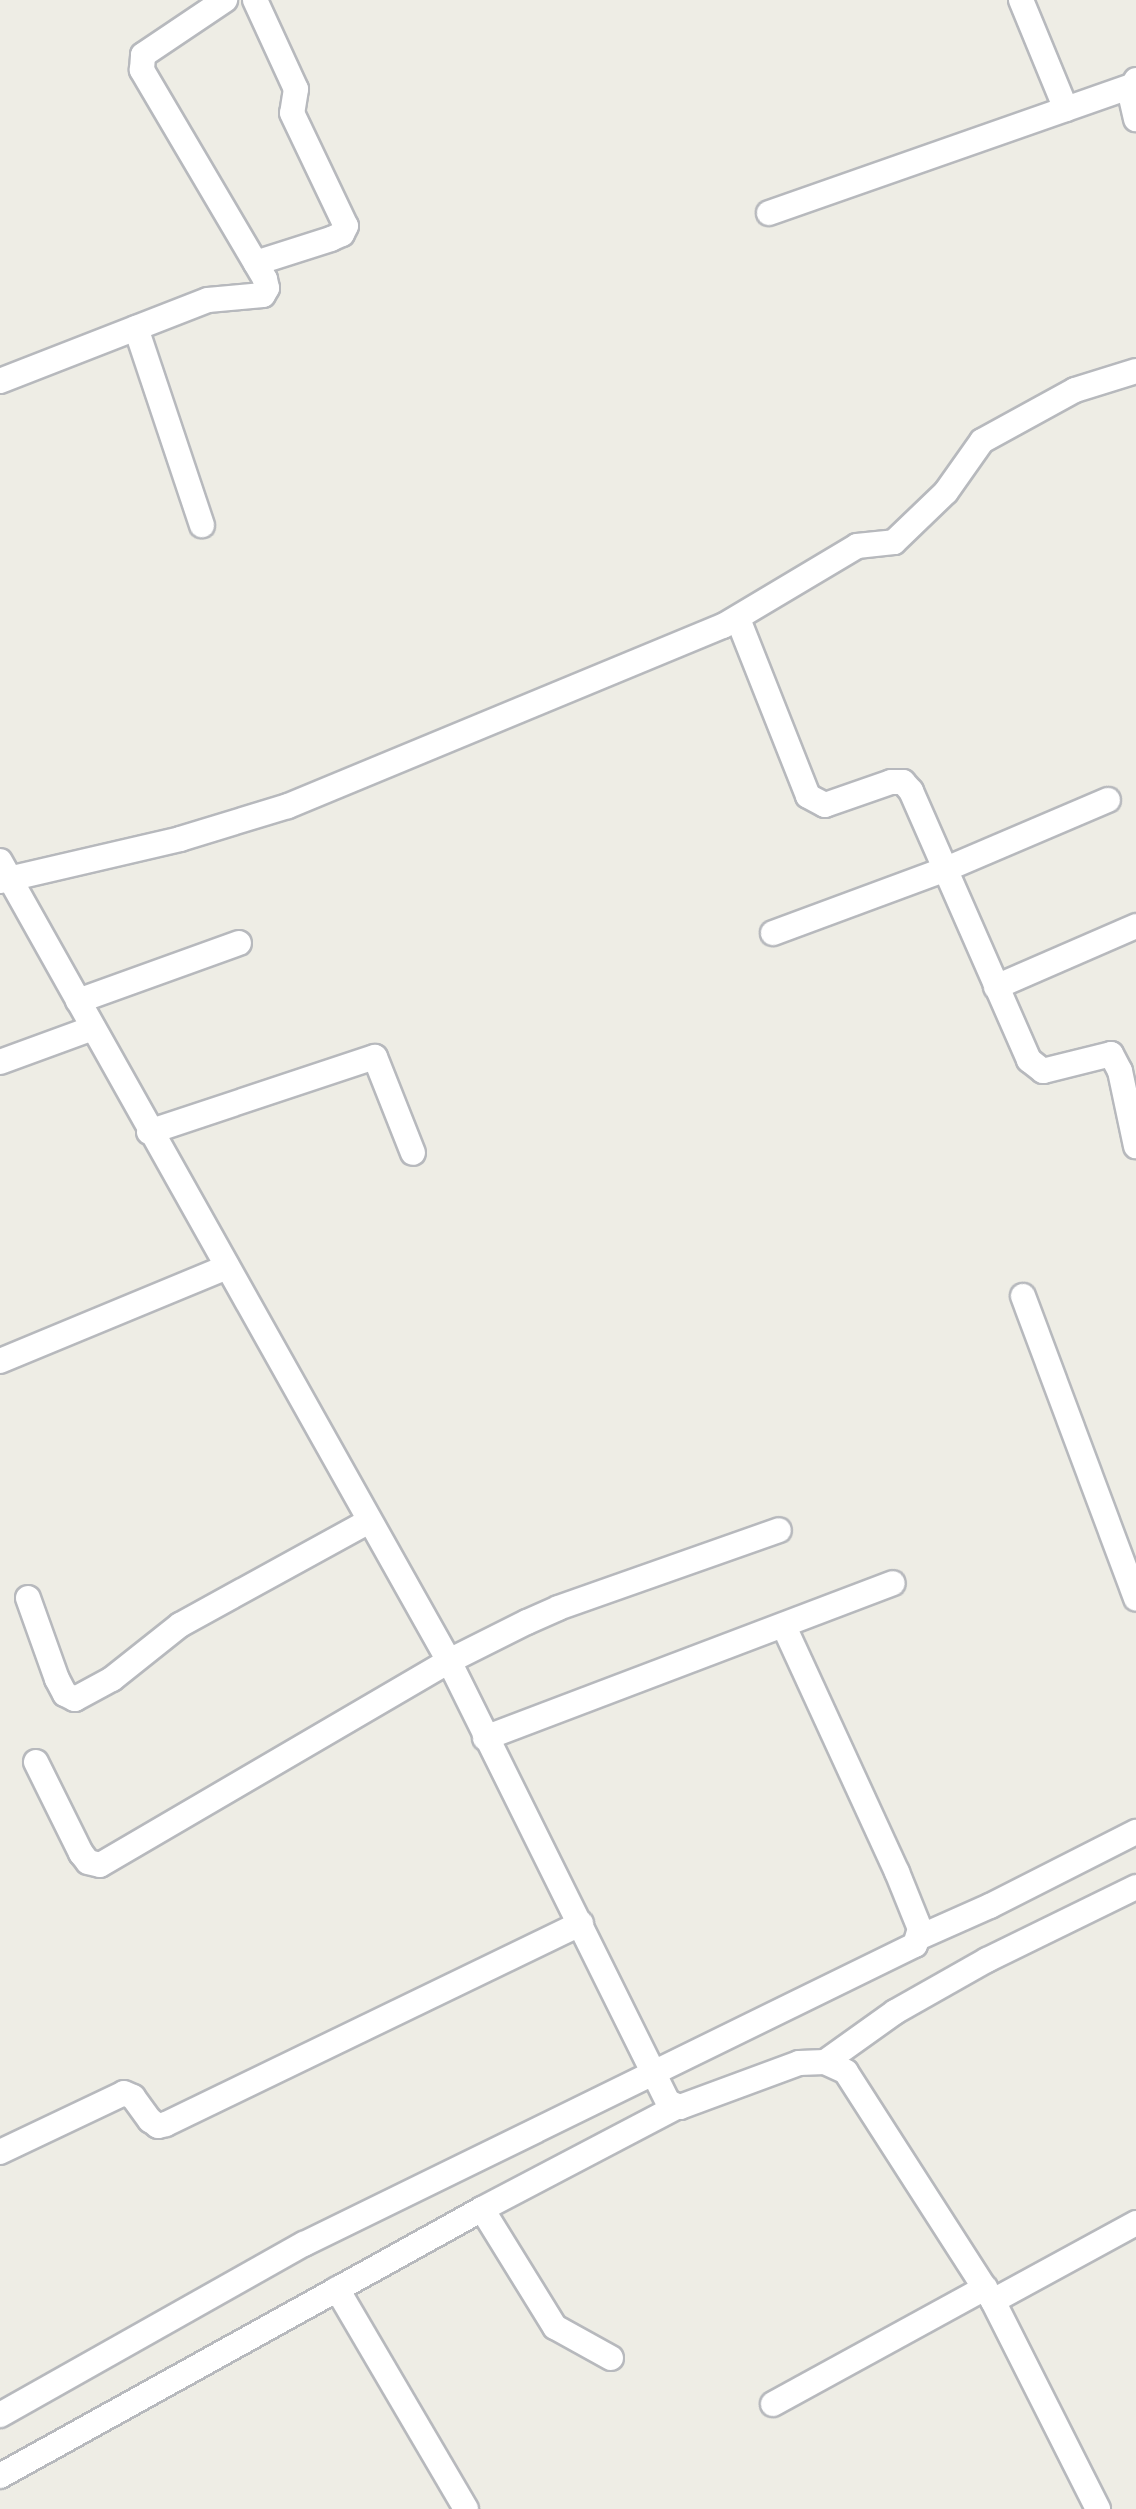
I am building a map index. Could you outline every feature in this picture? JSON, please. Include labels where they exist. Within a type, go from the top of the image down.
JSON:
[{"type":"street","points":[[0,381],[220,296],[263,295],[267,288],[265,279],[142,70],[143,55],[225,0]]},
{"type":"street","points":[[255,0],[296,89],[292,113],[346,226],[342,234],[331,239],[256,263]]},
{"type":"street","points":[[1021,0],[1066,109]]},
{"type":"street","points":[[769,213],[1133,83],[1136,119]]},
{"type":"street","points":[[136,328],[202,525]]},
{"type":"street","points":[[665,2093],[449,1661],[3,873],[180,839],[288,806],[738,619],[857,546],[894,542],[946,492],[982,441],[1075,390],[1136,371]]},
{"type":"street","points":[[738,619],[808,796],[815,804],[825,805],[891,782],[903,782],[911,791],[1029,1060],[1043,1071],[1111,1054],[1120,1071],[1136,1146]]},
{"type":"street","points":[[773,933],[946,869],[1108,800]]},
{"type":"street","points":[[996,987],[1136,926]]},
{"type":"street","points":[[78,1001],[239,943]]},
{"type":"street","points":[[0,1062],[93,1028]]},
{"type":"street","points":[[149,1132],[375,1057],[413,1153]]},
{"type":"street","points":[[0,1361],[227,1267]]},
{"type":"street","points":[[1023,1296],[1136,1599]]},
{"type":"street","points":[[28,1598],[57,1679],[65,1694],[75,1699],[112,1679],[180,1625],[369,1521]]},
{"type":"street","points":[[36,1762],[81,1853],[88,1862],[100,1865],[449,1661],[558,1608],[779,1530]]},
{"type":"street","points":[[485,1738],[892,1583]]},
{"type":"street","points":[[784,1626],[897,1872],[920,1937]]},
{"type":"street","points":[[0,2476],[482,2209],[665,2093],[906,1951],[920,1937],[990,1906],[1136,1832]]},
{"type":"street","points":[[0,2415],[304,2244],[665,2093],[780,2067],[825,2062],[895,2012],[973,1967],[1136,1887]]},
{"type":"street","points":[[0,2152],[124,2093],[133,2097],[158,2126],[166,2124],[581,1923]]},
{"type":"street","points":[[825,2062],[846,2072],[855,2081],[989,2294],[1095,2508]]},
{"type":"street","points":[[482,2209],[555,2327],[611,2358]]},
{"type":"street","points":[[773,2404],[1136,2223]]},
{"type":"street","points":[[337,2289],[466,2509]]}]
